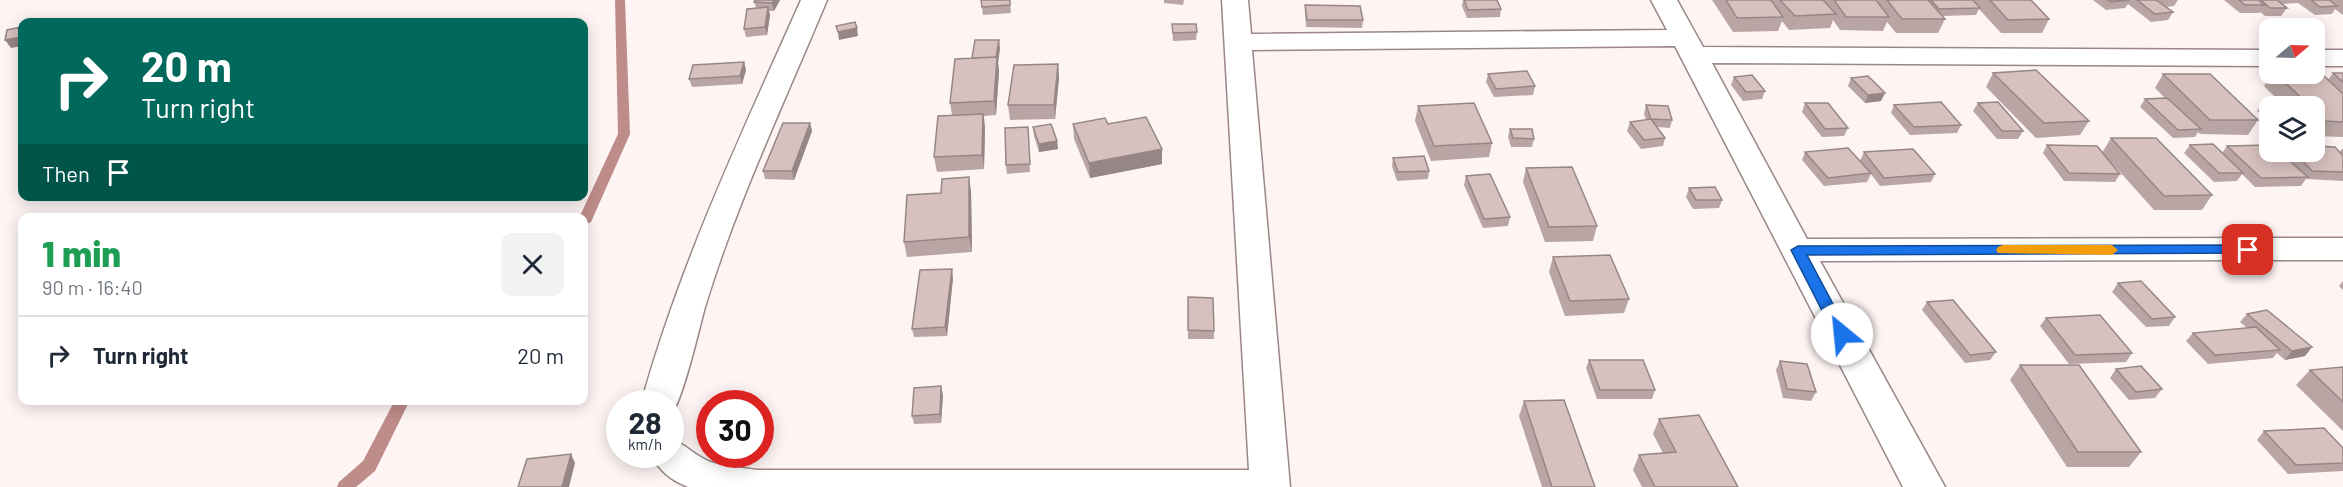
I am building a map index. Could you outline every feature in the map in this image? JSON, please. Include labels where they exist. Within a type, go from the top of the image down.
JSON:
[{"type":"street","points":[[663,390],[669,364],[692,294],[755,136],[814,0]]},
{"type":"street","points":[[684,468],[699,476],[757,486],[1270,487],[1235,0]]},
{"type":"street","points":[[1664,0],[1919,480],[1925,487]]},
{"type":"street","points":[[1239,42],[1689,46],[2259,58]]},
{"type":"street","points":[[2325,58],[2343,58]]},
{"type":"street","points":[[1798,250],[2343,249]]},
{"type":"building","points":[[755,0],[774,0],[772,3],[754,2]]},
{"type":"building","points":[[981,0],[1010,0],[1010,5],[982,7]]},
{"type":"building","points":[[1464,0],[1497,0],[1501,9],[1468,10]]},
{"type":"building","points":[[1726,0],[1771,0],[1783,17],[1737,18]]},
{"type":"building","points":[[1780,0],[1823,0],[1836,14],[1795,16]]},
{"type":"building","points":[[1834,0],[1876,0],[1889,17],[1846,17]]},
{"type":"building","points":[[1887,0],[1928,0],[1945,19],[1902,19]]},
{"type":"building","points":[[1931,0],[1973,0],[1980,8],[1939,9]]},
{"type":"building","points":[[1990,0],[2031,0],[2049,19],[2008,20]]},
{"type":"building","points":[[2137,0],[2156,0],[2173,12],[2155,14]]},
{"type":"building","points":[[2239,0],[2258,0],[2264,5],[2245,5]]},
{"type":"building","points":[[2261,0],[2277,0],[2287,8],[2270,8]]},
{"type":"building","points":[[2311,0],[2329,0],[2337,6],[2320,7]]},
{"type":"building","points":[[1305,5],[1360,6],[1363,20],[1307,20]]},
{"type":"building","points":[[768,7],[765,27],[744,29],[747,9]]},
{"type":"building","points":[[855,22],[857,28],[838,32],[836,26]]},
{"type":"building","points":[[1172,24],[1196,24],[1197,32],[1173,33]]},
{"type":"building","points":[[18,28],[18,38],[5,40],[7,30]]},
{"type":"building","points":[[975,40],[999,40],[996,57],[972,58]]},
{"type":"building","points":[[997,57],[994,101],[950,103],[955,59]]},
{"type":"building","points":[[744,62],[740,76],[689,79],[693,65]]},
{"type":"building","points":[[1058,64],[1054,105],[1008,105],[1014,65]]},
{"type":"building","points":[[2036,70],[2089,121],[2044,123],[1993,73]]},
{"type":"building","points":[[1527,71],[1535,86],[1496,89],[1488,74]]},
{"type":"building","points":[[2333,73],[2343,73],[2343,82]]},
{"type":"building","points":[[2163,74],[2210,74],[2258,120],[2210,120]]},
{"type":"building","points":[[1752,75],[1765,91],[1746,92],[1734,77]]},
{"type":"building","points":[[1868,76],[1885,93],[1868,95],[1851,78]]},
{"type":"building","points":[[2325,77],[2343,94],[2343,122],[2325,121],[2325,96],[2299,96],[2287,84],[2325,84]]},
{"type":"building","points":[[2167,98],[2201,129],[2178,130],[2145,99]]},
{"type":"building","points":[[1941,102],[1961,125],[1914,127],[1894,105]]},
{"type":"building","points":[[1998,102],[2023,131],[2002,131],[1978,103]]},
{"type":"building","points":[[1474,103],[1492,143],[1434,146],[1418,106]]},
{"type":"building","points":[[1805,103],[1828,103],[1848,128],[1825,129]]},
{"type":"building","points":[[1646,105],[1668,106],[1672,120],[1651,119]]},
{"type":"building","points":[[983,114],[982,155],[934,157],[938,116]]},
{"type":"building","points":[[1146,117],[1162,149],[1089,163],[1073,124],[1105,118],[1108,124]]},
{"type":"building","points":[[1651,119],[1665,138],[1644,140],[1630,122]]},
{"type":"building","points":[[783,123],[810,123],[792,171],[763,171]]},
{"type":"building","points":[[1051,124],[1057,141],[1039,144],[1033,127]]},
{"type":"building","points":[[1028,127],[1030,164],[1006,165],[1005,128]]},
{"type":"building","points":[[1510,129],[1532,129],[1534,139],[1513,138]]},
{"type":"building","points":[[2111,138],[2156,138],[2212,195],[2164,196]]},
{"type":"building","points":[[2213,144],[2243,173],[2219,173],[2190,145]]},
{"type":"building","points":[[2047,145],[2097,146],[2120,174],[2069,173]]},
{"type":"building","points":[[2259,145],[2259,162],[2291,162],[2308,177],[2261,178],[2227,146]]},
{"type":"building","points":[[2325,147],[2335,147],[2343,156],[2343,172],[2312,171],[2303,162],[2325,162]]},
{"type":"building","points":[[1848,148],[1871,173],[1828,178],[1805,152]]},
{"type":"building","points":[[1913,149],[1935,174],[1884,178],[1864,152]]},
{"type":"building","points":[[1424,156],[1429,171],[1398,172],[1393,158]]},
{"type":"building","points":[[1572,167],[1597,226],[1549,227],[1526,168]]},
{"type":"building","points":[[1490,174],[1510,217],[1484,219],[1466,176]]},
{"type":"building","points":[[969,177],[969,237],[904,242],[907,195],[941,193],[942,179]]},
{"type":"building","points":[[1715,187],[1722,200],[1696,200],[1689,188]]},
{"type":"building","points":[[1610,255],[1629,299],[1570,301],[1553,257]]},
{"type":"building","points":[[952,269],[945,327],[912,329],[920,270]]},
{"type":"building","points":[[2141,281],[2175,317],[2152,319],[2118,283]]},
{"type":"building","points":[[1188,297],[1213,298],[1214,331],[1188,330]]},
{"type":"building","points":[[1953,300],[1996,352],[1970,355],[1927,302]]},
{"type":"building","points":[[2267,310],[2312,347],[2292,351],[2247,314]]},
{"type":"building","points":[[2100,315],[2132,353],[2075,355],[2046,318]]},
{"type":"building","points":[[2256,327],[2280,350],[2215,355],[2193,333]]},
{"type":"building","points":[[1589,360],[1643,360],[1655,390],[1600,390]]},
{"type":"building","points":[[1780,361],[1807,364],[1816,392],[1787,389]]},
{"type":"building","points":[[2020,365],[2079,365],[2141,452],[2078,452]]},
{"type":"building","points":[[2141,366],[2162,389],[2136,392],[2116,369]]},
{"type":"building","points":[[2343,367],[2343,402],[2310,370]]},
{"type":"building","points":[[941,386],[940,414],[912,416],[914,388]]},
{"type":"building","points":[[1564,400],[1595,487],[1552,487],[1524,401]]},
{"type":"building","points":[[1699,415],[1738,487],[1655,487],[1639,455],[1676,452],[1659,419]]},
{"type":"building","points":[[2324,428],[2343,448],[2343,463],[2296,465],[2264,431]]},
{"type":"building","points":[[571,454],[562,487],[518,487],[527,459]]},
{"type":"waterway","points":[[588,213],[624,134],[620,0]]},
{"type":"waterway","points":[[345,487],[369,466],[400,405]]},
{"type":"slow traffic","points":[[2003,250],[2112,250]]},
{"type":"route","points":[[1842,334],[1798,250],[2248,250]]}]
